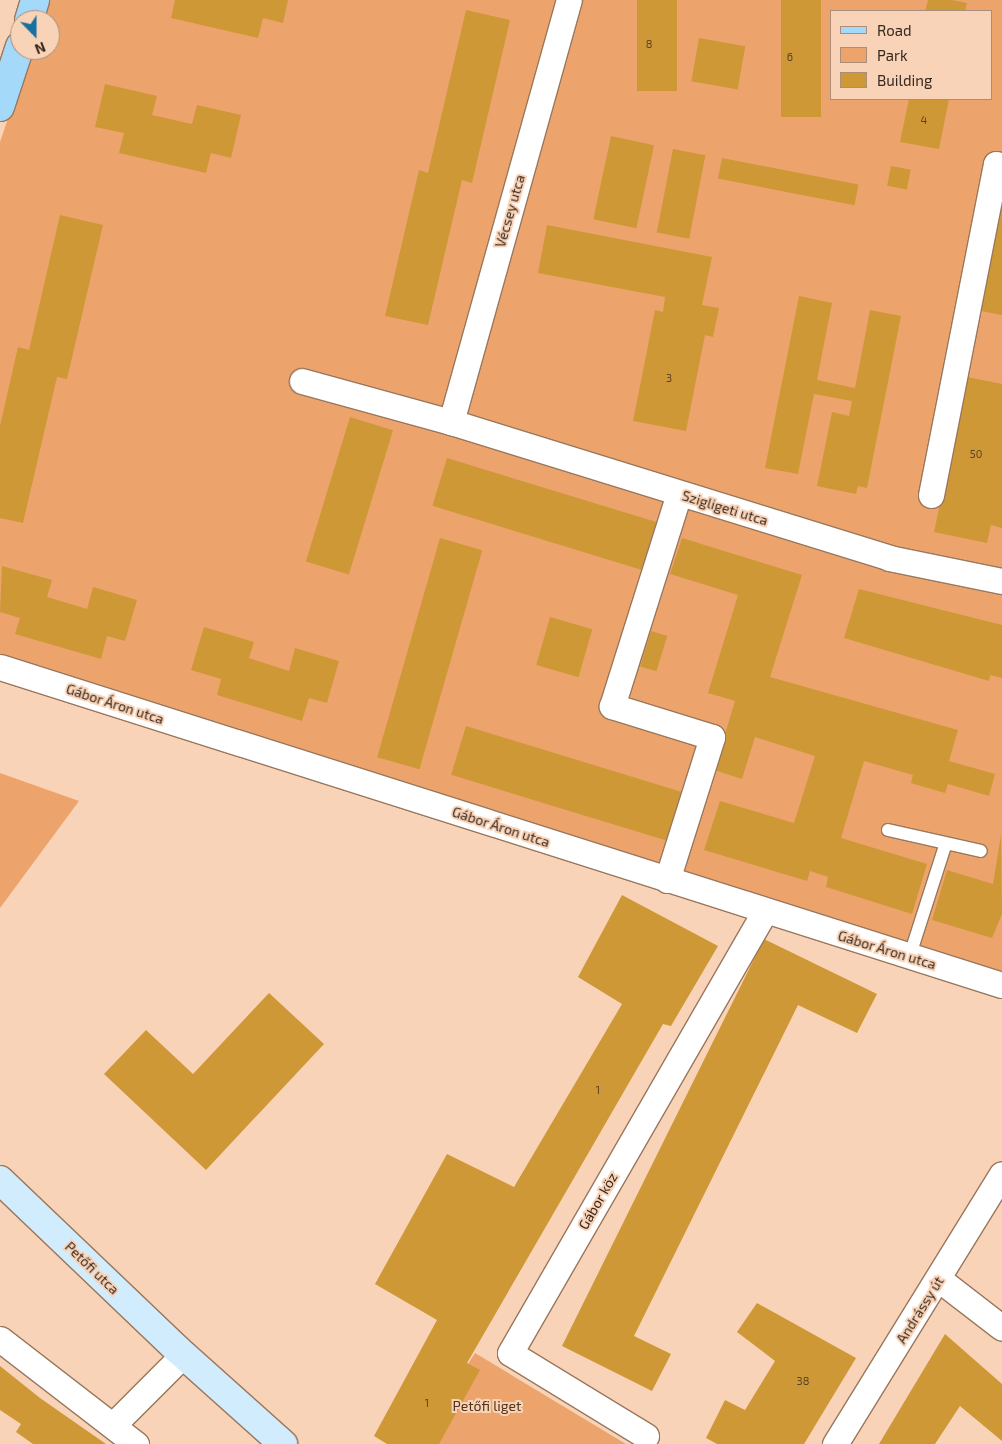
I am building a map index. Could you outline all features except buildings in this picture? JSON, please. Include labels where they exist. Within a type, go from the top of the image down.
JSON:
[{"type":"main road","points":[[0,107],[15,60]]},
{"type":"main road","name":"Petőfi utca","points":[[0,1180],[183,1355],[283,1444]]},
{"type":"street","name":"Vécsey utca","points":[[451,422],[569,0]]},
{"type":"street","points":[[931,495],[996,164],[1002,166]]},
{"type":"street","name":"Szigligeti utca","points":[[302,381],[451,422],[889,558],[1002,581]]},
{"type":"street","points":[[667,880],[712,737],[612,706],[679,494]]},
{"type":"street","name":"Gábor Áron utca","points":[[0,667],[909,958],[1002,985]]},
{"type":"street","name":"Gábor köz","points":[[646,1436],[510,1353],[765,911]]},
{"type":"street","name":"Andrássy út","points":[[835,1444],[940,1280],[1002,1174]]},
{"type":"street","points":[[940,1280],[1002,1328]]},
{"type":"street","points":[[0,1339],[114,1424],[136,1444]]},
{"type":"street","points":[[114,1424],[183,1355]]},
{"type":"lane","points":[[888,830],[944,846],[982,851]]},
{"type":"lane","points":[[909,958],[944,846]]},
{"type":"green space","points":[[48,0],[1002,0],[1002,980],[0,663],[0,142],[28,60],[60,60],[60,10],[44,10]]},
{"type":"green space","points":[[0,773],[79,801],[0,908]]},
{"type":"green space","name":"Petőfi liget","points":[[475,1353],[626,1444],[417,1444]]}]
